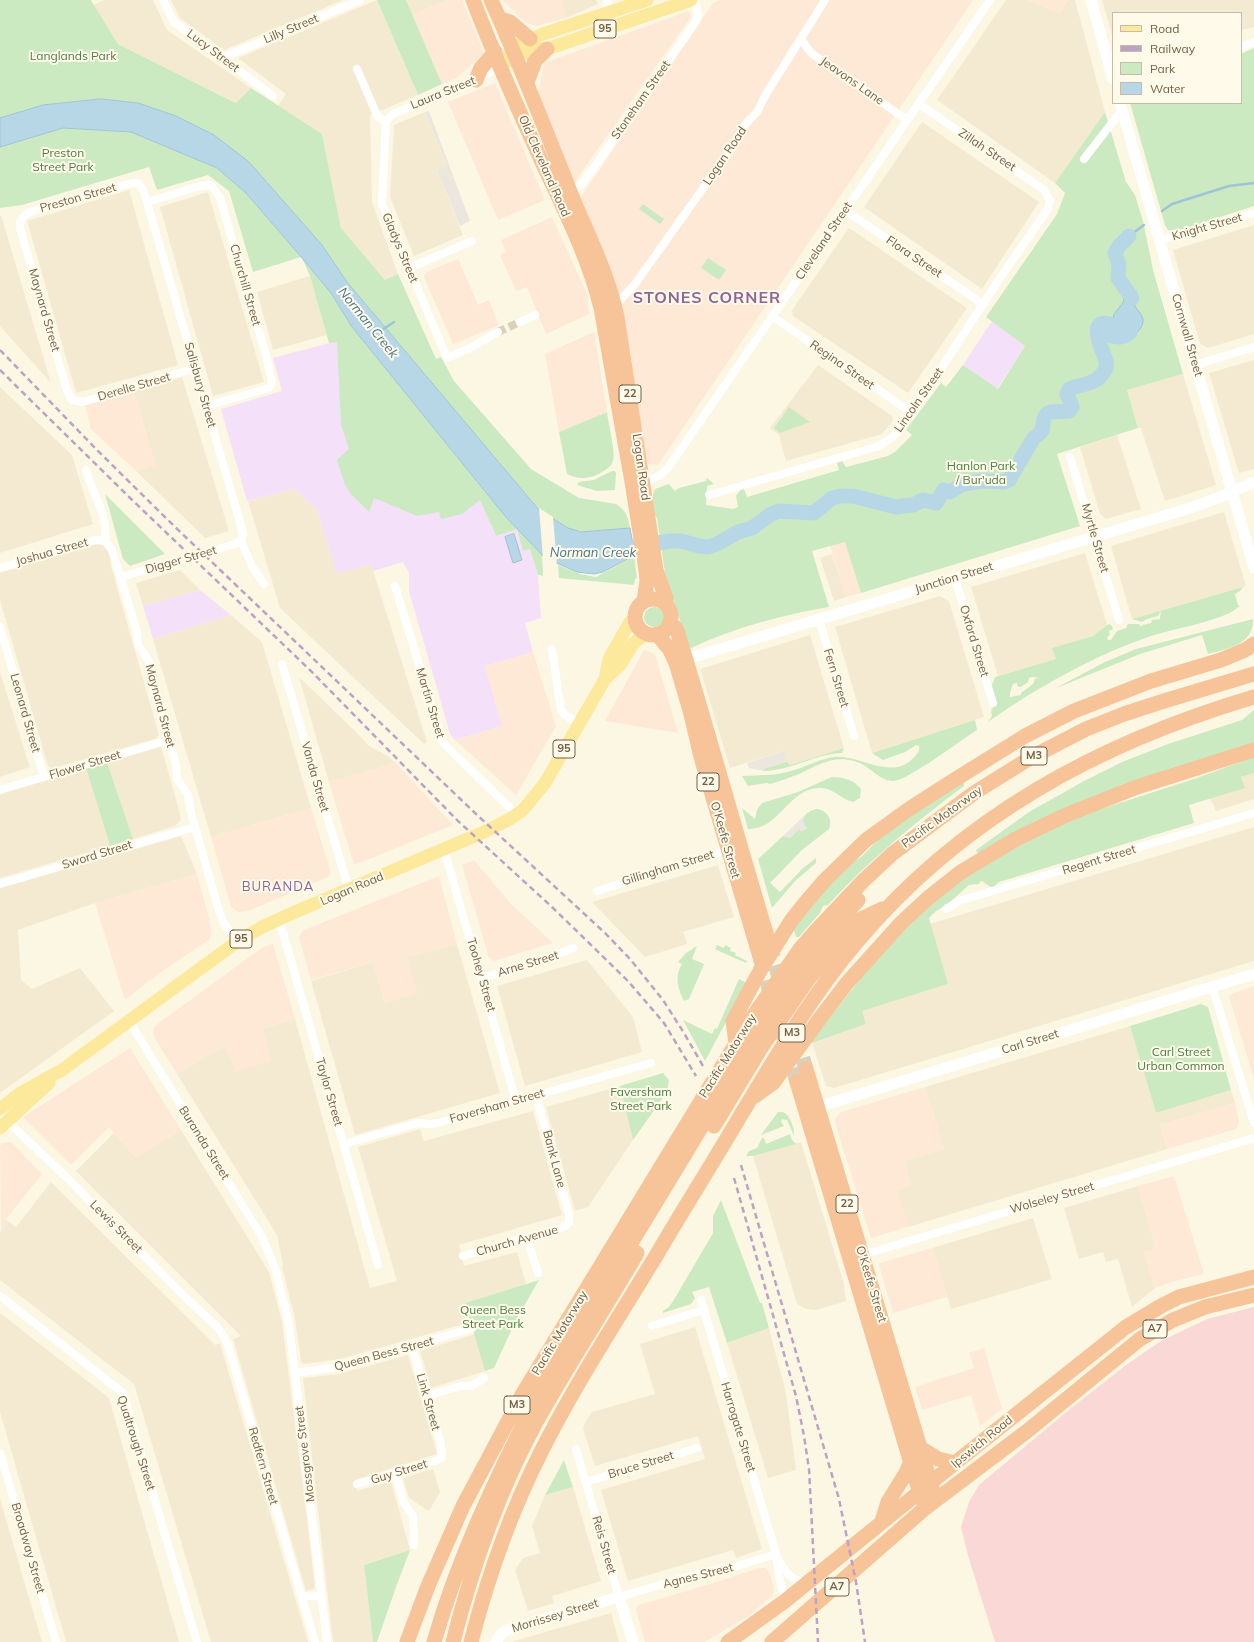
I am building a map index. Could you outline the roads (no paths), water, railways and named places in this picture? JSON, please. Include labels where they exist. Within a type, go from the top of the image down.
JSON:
[{"type":"highway","name":"Old Cleveland Road","points":[[473,0],[594,281],[605,335]]},
{"type":"highway","name":"Old Cleveland Road","points":[[491,0],[527,82],[609,283],[615,306]]},
{"type":"highway","points":[[500,19],[510,22],[530,39]]},
{"type":"highway","name":"95","points":[[527,82],[535,61],[547,49]]},
{"type":"highway","points":[[476,80],[480,68],[498,58]]},
{"type":"highway","name":"Logan Road","points":[[615,306],[638,486],[652,575],[666,598],[666,604]]},
{"type":"highway","name":"Logan Road","points":[[605,335],[638,486]]},
{"type":"highway","name":"Logan Road","points":[[644,602],[652,575]]},
{"type":"highway","points":[[644,602],[653,599],[666,604]]},
{"type":"highway","name":"22","points":[[644,602],[637,611],[636,617],[639,626],[651,633]]},
{"type":"highway","name":"22","points":[[666,604],[670,612],[670,621]]},
{"type":"highway","name":"95","points":[[651,633],[665,630],[670,621]]},
{"type":"highway","name":"O'Keefe Street","points":[[670,621],[677,630],[681,661],[734,849],[760,957]]},
{"type":"highway","name":"O'Keefe Street","points":[[651,633],[681,661]]},
{"type":"highway","points":[[736,1043],[733,1022],[761,969],[791,922],[825,880],[866,840],[909,808],[1025,736],[1094,702],[1151,681],[1220,660],[1245,650],[1254,644]]},
{"type":"highway","points":[[1220,660],[1234,662],[1254,656]]},
{"type":"highway","name":"Pacific Motorway","points":[[407,1642],[428,1586],[463,1506],[522,1395],[751,1019],[802,956],[833,911],[863,880],[892,854],[974,793],[1058,742],[1124,714],[1254,674]]},
{"type":"highway","name":"M3","points":[[771,1076],[815,997],[857,942],[890,906],[932,865],[955,846],[1014,803],[1042,785],[1091,759],[1193,716],[1254,697]]},
{"type":"highway","points":[[471,1642],[487,1585],[514,1509],[557,1422],[751,1099],[847,984],[901,923],[944,884],[979,860],[1035,829],[1091,805],[1137,787],[1254,750]]},
{"type":"highway","name":"O'Keefe Street","points":[[734,849],[768,943]]},
{"type":"highway","points":[[758,1041],[809,978],[860,920],[890,906]]},
{"type":"highway","points":[[453,1642],[476,1561],[503,1492],[526,1443],[698,1142],[758,1041],[802,956]]},
{"type":"highway","name":"O'Keefe Street","points":[[806,1069],[812,1109],[856,1256],[911,1461],[925,1487]]},
{"type":"highway","name":"O'Keefe Street","points":[[797,1082],[812,1109]]},
{"type":"highway","points":[[434,1642],[471,1538],[496,1480],[530,1411],[698,1142]]},
{"type":"highway","name":"O'Keefe Street","points":[[856,1256],[920,1448],[925,1487],[930,1505]]},
{"type":"highway","name":"Ipswich Road","points":[[770,1642],[930,1505],[1026,1432],[1126,1327],[1161,1306],[1179,1298],[1254,1277]]},
{"type":"highway","name":"Ipswich Road","points":[[728,1642],[785,1601],[955,1463],[1078,1378],[1173,1320],[1205,1307],[1254,1295]]},
{"type":"highway","points":[[920,1448],[938,1459],[955,1463]]},
{"type":"highway","points":[[882,1521],[888,1502],[906,1473],[911,1461]]},
{"type":"main road","name":"95","points":[[514,53],[530,39],[606,14],[620,4],[647,0]]},
{"type":"main road","name":"95","points":[[498,58],[536,48],[547,49],[691,0]]},
{"type":"main road","name":"Logan Road","points":[[605,679],[609,658],[630,622],[636,617]]},
{"type":"main road","name":"Logan Road","points":[[0,1109],[20,1094],[62,1070],[238,941],[262,927],[484,832],[517,815],[531,802],[545,783],[605,679],[620,665],[633,644],[651,633]]},
{"type":"main road","name":"Logan Road","points":[[3,1125],[28,1104],[62,1070]]},
{"type":"street","name":"Lucy Street","points":[[163,0],[174,22],[273,96]]},
{"type":"street","name":"Lilly Street","points":[[222,58],[360,0]]},
{"type":"street","points":[[606,14],[607,0]]},
{"type":"street","name":"Stoneham Street","points":[[571,193],[581,186],[697,20],[698,15],[695,0]]},
{"type":"street","name":"Logan Road","points":[[605,335],[610,327],[610,316],[615,306],[635,284],[736,142],[744,126],[757,112],[763,99],[825,0]]},
{"type":"street","name":"Cleveland Street","points":[[638,486],[664,473],[739,367],[772,316],[990,0]]},
{"type":"street","points":[[1091,0],[1112,75]]},
{"type":"street","name":"Jeavons Lane","points":[[801,39],[811,53],[907,120]]},
{"type":"street","points":[[1242,47],[1254,42]]},
{"type":"street","points":[[357,69],[377,115],[379,118],[386,120]]},
{"type":"street","name":"Laura Street","points":[[386,120],[393,114],[476,80]]},
{"type":"street","name":"Zillah Street","points":[[919,104],[1038,185],[1046,192],[1050,200]]},
{"type":"street","points":[[1084,159],[1121,107]]},
{"type":"street","name":"Cornwall Street","points":[[1121,107],[1254,568]]},
{"type":"street","name":"Gladys Street","points":[[386,120],[382,204],[447,358],[472,347],[498,332]]},
{"type":"street","name":"Salisbury Street","points":[[138,183],[143,190],[147,202],[242,529],[243,535],[240,541],[253,568],[264,584]]},
{"type":"street","name":"Preston Street","points":[[21,219],[30,212],[128,184],[138,183]]},
{"type":"street","name":"Churchill Street","points":[[147,202],[200,186],[211,186],[220,198],[266,355],[272,382],[268,388],[206,406]]},
{"type":"street","name":"Lincoln Street","points":[[709,495],[882,444],[897,433],[912,413],[983,304],[1048,209],[1050,200]]},
{"type":"street","name":"Flora Street","points":[[845,210],[983,304]]},
{"type":"street","name":"Knight Street","points":[[1160,241],[1254,213]]},
{"type":"street","name":"Maynard Street","points":[[21,219],[20,228],[67,391],[72,400]]},
{"type":"street","points":[[409,268],[472,241]]},
{"type":"street","points":[[520,322],[535,315]]},
{"type":"street","name":"Regina Street","points":[[772,316],[912,413]]},
{"type":"street","points":[[1195,365],[1254,347]]},
{"type":"street","name":"Derelle Street","points":[[72,400],[83,402],[196,368]]},
{"type":"street","name":"Myrtle Street","points":[[1070,457],[1119,620]]},
{"type":"street","name":"Maynard Street","points":[[86,470],[91,487],[104,518],[106,534],[105,541],[112,550],[121,577],[137,632],[138,645],[148,661],[150,675],[176,764],[177,779],[188,795],[195,827],[221,918],[238,941]]},
{"type":"street","name":"Junction Street","points":[[681,661],[1202,504],[1254,482]]},
{"type":"street","name":"Joshua Street","points":[[0,568],[95,540],[105,541]]},
{"type":"street","name":"Digger Street","points":[[121,577],[232,545],[240,541]]},
{"type":"street","name":"Oxford Street","points":[[955,578],[993,703]]},
{"type":"street","name":"Martin Street","points":[[395,586],[443,743],[517,815]]},
{"type":"street","name":"Fern Street","points":[[819,619],[854,736]]},
{"type":"street","name":"Leonard Street","points":[[0,627],[44,777]]},
{"type":"street","points":[[552,649],[560,708],[564,715],[580,724]]},
{"type":"street","name":"Vanda Street","points":[[282,664],[349,890]]},
{"type":"street","name":"Flower Street","points":[[0,790],[169,740]]},
{"type":"street","name":"Regent Street","points":[[946,909],[959,901],[1254,813]]},
{"type":"street","name":"Sword Street","points":[[0,884],[195,827]]},
{"type":"street","name":"Toohey Street","points":[[444,849],[516,1101]]},
{"type":"street","name":"Gillingham Street","points":[[597,890],[734,849]]},
{"type":"street","name":"Taylor Street","points":[[279,919],[378,1265]]},
{"type":"street","name":"Arne Street","points":[[482,978],[554,956],[573,948]]},
{"type":"street","name":"Carl Street","points":[[812,1109],[1254,974]]},
{"type":"street","points":[[1212,986],[1254,1123]]},
{"type":"street","name":"Buranda Street","points":[[129,1021],[262,1237],[275,1268]]},
{"type":"street","name":"Faversham Street","points":[[344,1144],[418,1123],[438,1123],[651,1063]]},
{"type":"street","name":"Bank Lane","points":[[536,1095],[569,1214],[569,1224]]},
{"type":"street","name":"Lewis Street","points":[[3,1125],[65,1176],[185,1298],[216,1326],[223,1335]]},
{"type":"street","name":"Wolseley Street","points":[[856,1256],[1254,1138]]},
{"type":"street","name":"Church Avenue","points":[[464,1256],[563,1228],[569,1224]]},
{"type":"street","points":[[527,1238],[538,1272]]},
{"type":"street","name":"Mossgrove Street","points":[[275,1268],[288,1321],[327,1642]]},
{"type":"street","name":"Qualtrough Street","points":[[0,1296],[122,1393],[197,1642]]},
{"type":"street","name":"Harrogate Street","points":[[701,1300],[776,1554],[785,1601]]},
{"type":"street","points":[[652,1326],[703,1310]]},
{"type":"street","name":"Queen Bess Street","points":[[295,1373],[342,1367],[472,1328]]},
{"type":"street","name":"Redfern Street","points":[[223,1335],[228,1345],[314,1642]]},
{"type":"street","name":"Link Street","points":[[412,1347],[442,1448],[441,1458]]},
{"type":"street","points":[[426,1396],[461,1386],[472,1386],[484,1378]]},
{"type":"street","name":"Reis Street","points":[[576,1448],[633,1642]]},
{"type":"street","name":"Bruce Street","points":[[586,1482],[696,1448]]},
{"type":"street","name":"Broadway Street","points":[[0,1453],[56,1642]]},
{"type":"street","name":"Guy Street","points":[[357,1484],[441,1458]]},
{"type":"street","points":[[395,1473],[404,1503],[413,1516],[414,1545]]},
{"type":"street","name":"Harrogate Street","points":[[776,1554],[786,1573],[790,1577],[806,1584]]},
{"type":"street","name":"Agnes Street","points":[[619,1597],[696,1574],[737,1566],[776,1554]]},
{"type":"street","points":[[302,1597],[322,1595]]},
{"type":"street","name":"Morrissey Street","points":[[496,1642],[501,1634],[507,1630],[619,1597]]},
{"type":"water","name":"Norman Creek","points":[[101,99],[138,103],[176,116],[214,135],[249,162],[322,245],[347,282],[539,510],[568,528],[581,532],[630,528],[635,555],[603,572],[594,574],[577,572],[545,558],[505,516],[352,327],[331,293],[302,258],[246,193],[217,168],[131,132],[63,128],[0,147],[0,118],[43,105]]},
{"type":"water","points":[[1121,283],[1129,291],[1135,306],[1142,315],[1143,324],[1134,334],[1125,338],[1116,339],[1112,336],[1116,331],[1113,321],[1114,314],[1123,303],[1125,293]]},
{"type":"water","points":[[514,534],[522,560],[513,563],[505,537]]},
{"type":"waterway","name":"Norman Creek","points":[[1162,211],[1172,204],[1229,186],[1254,183]]},
{"type":"waterway","name":"Norman Creek","points":[[1129,236],[1144,225]]},
{"type":"waterway","name":"Norman Creek","points":[[1129,236],[1119,246],[1115,253],[1119,265],[1118,278],[1132,298]]},
{"type":"waterway","points":[[382,330],[394,322]]},
{"type":"waterway","name":"Norman Creek","points":[[613,549],[622,549],[670,541],[681,541],[708,547],[717,544],[738,532],[752,528],[771,514],[779,511],[814,513],[832,498],[853,496],[896,507],[913,505],[923,500],[936,503],[944,490],[950,492],[961,485],[981,481],[1004,482],[1009,480],[1033,439],[1042,431],[1044,418],[1046,415],[1052,412],[1069,411],[1072,407],[1067,394],[1069,389],[1092,382],[1100,377],[1105,371],[1106,363],[1098,338],[1098,326],[1102,324],[1109,324],[1112,336],[1114,337],[1124,336],[1130,332]]},
{"type":"tunnel","points":[[498,332],[520,322]]},
{"type":"tunnel","points":[[769,943],[782,988]]},
{"type":"tunnel","points":[[760,958],[797,1082]]},
{"type":"tunnel","points":[[796,1036],[806,1069]]},
{"type":"railway","points":[[0,350],[97,450],[173,525],[475,813],[605,933],[630,959],[663,1000],[703,1066]]},
{"type":"railway","points":[[0,370],[128,496],[311,671],[458,821],[552,907],[628,981],[664,1023],[696,1076]]},
{"type":"railway","points":[[741,1165],[839,1499],[856,1582],[865,1642]]},
{"type":"railway","points":[[734,1178],[796,1396],[804,1436],[809,1469],[818,1642]]},
{"type":"district","name":"STONES CORNER","points":[[707,298]]},
{"type":"district","name":"BURANDA","points":[[278,887]]},
{"type":"park label","name":"Langlands Park","points":[[73,56]]},
{"type":"park label","name":"Preston Street Park","points":[[63,160]]},
{"type":"park label","name":"Hanlon Park / Bur'uda","points":[[981,473]]},
{"type":"park label","name":"Carl Street Urban Common","points":[[1181,1059]]},
{"type":"park label","name":"Faversham Street Park","points":[[641,1099]]},
{"type":"park label","name":"Queen Bess Street Park","points":[[493,1317]]}]
